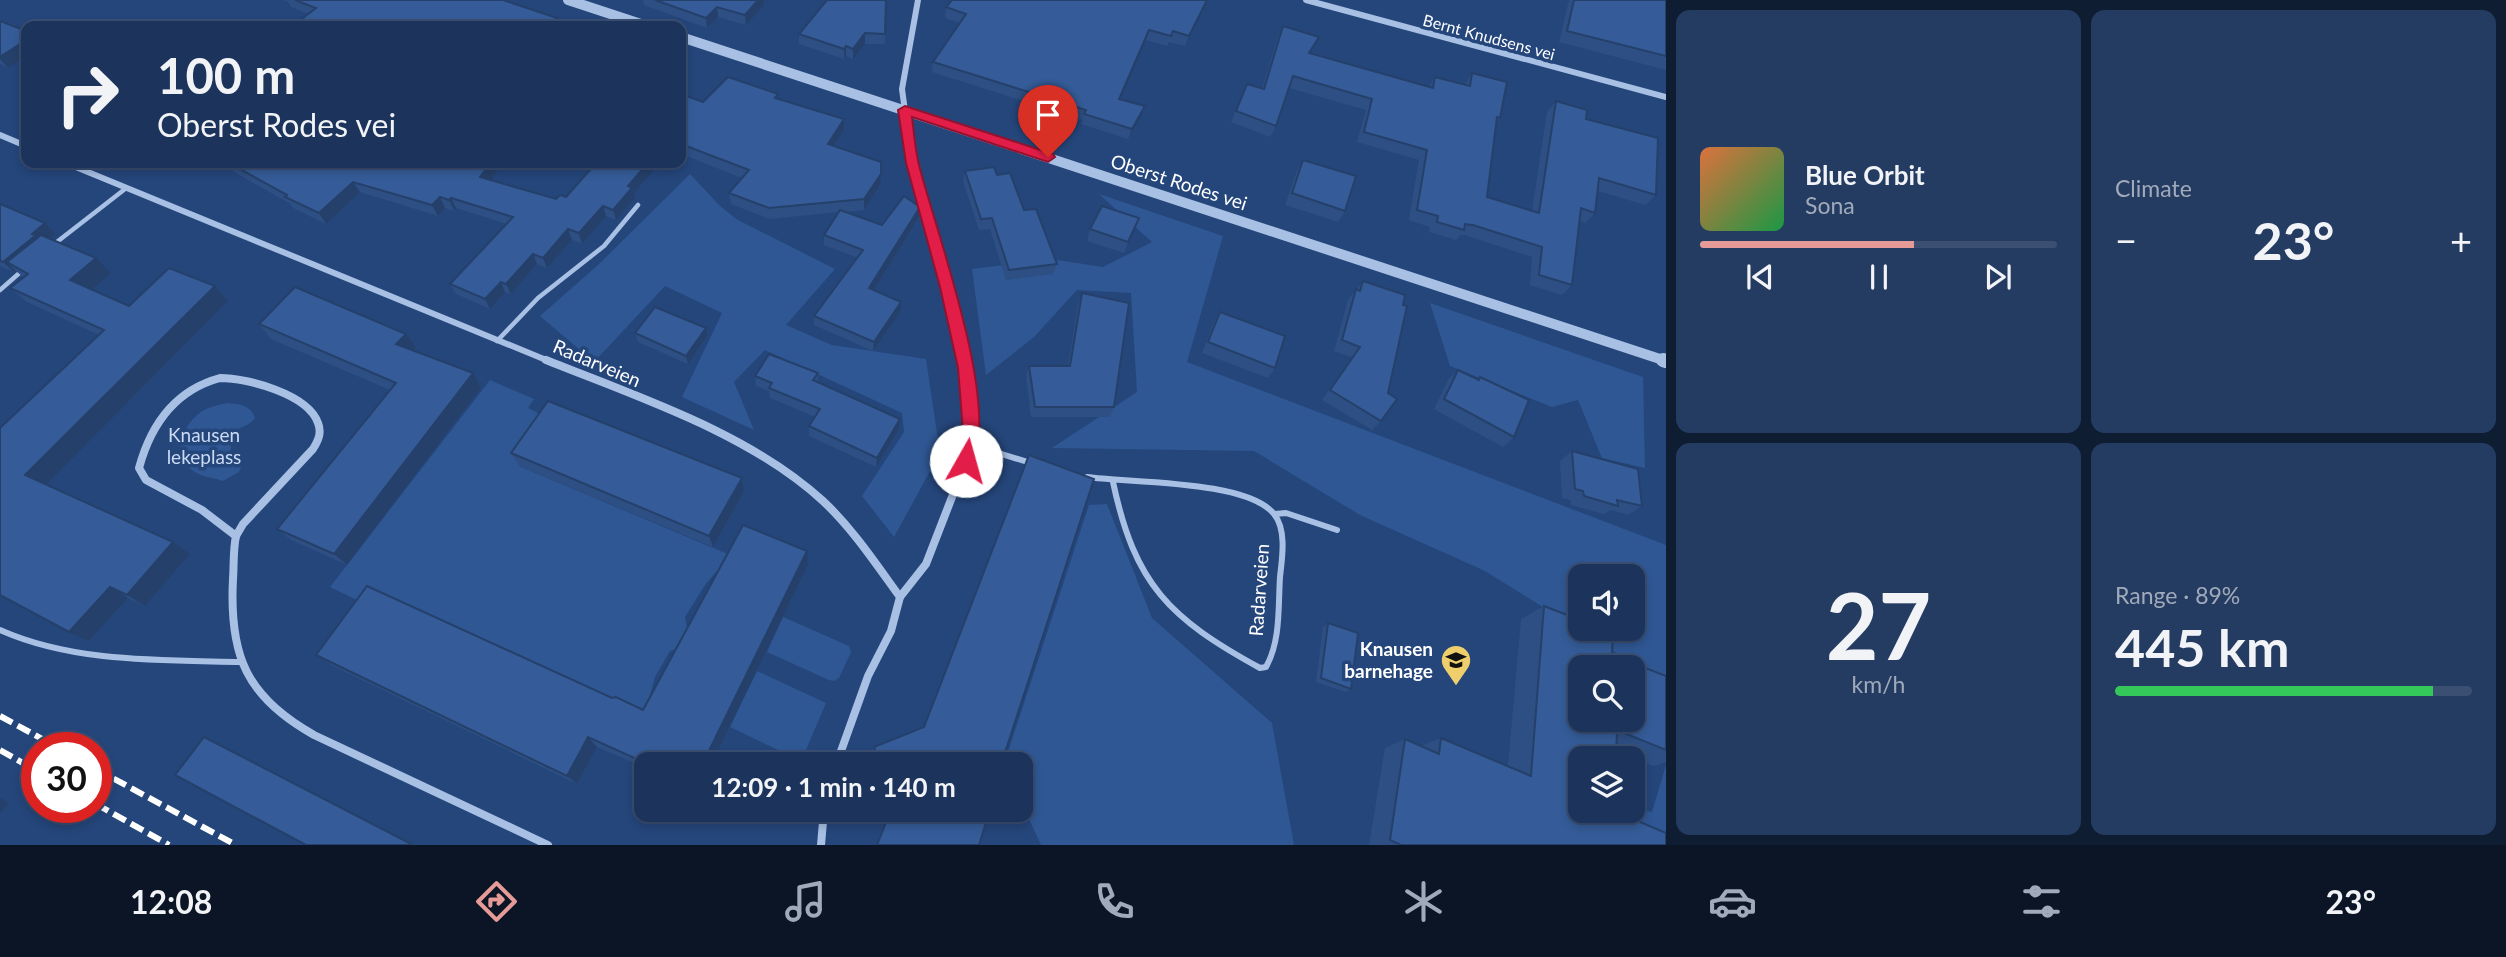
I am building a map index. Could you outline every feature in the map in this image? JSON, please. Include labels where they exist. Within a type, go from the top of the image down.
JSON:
[{"type":"street","points":[[568,0],[632,21]]},
{"type":"street","points":[[841,752],[868,676],[891,631],[900,597],[926,564],[966,461],[971,431],[966,368],[947,287],[912,163],[902,89],[918,0]]},
{"type":"street","name":"Bernt Knudsens vei","points":[[1307,0],[1666,97]]},
{"type":"street","name":"Oberst Rodes vei","points":[[686,39],[1666,361]]},
{"type":"street","points":[[0,135],[21,144]]},
{"type":"street","name":"Radarveien","points":[[77,168],[700,426],[781,468],[822,500],[847,527],[900,597]]},
{"type":"street","points":[[236,536],[202,510],[146,480],[139,468],[143,447],[153,428],[174,402],[194,387],[214,380],[237,377],[259,383],[304,404],[320,425],[321,435],[312,451],[246,520],[236,536],[232,593],[241,662],[252,688],[276,712],[341,748],[548,845]]},
{"type":"street","points":[[821,845],[823,822]]},
{"type":"lane","points":[[46,251],[125,189]]},
{"type":"lane","points":[[497,341],[538,298],[604,246],[638,205]]},
{"type":"lane","points":[[0,290],[27,267]]},
{"type":"lane","points":[[969,444],[1045,467]]},
{"type":"lane","points":[[1086,477],[1113,482],[1206,487],[1240,493],[1264,503],[1275,514],[1286,513],[1337,530]]},
{"type":"lane","name":"Radarveien","points":[[1113,482],[1121,520],[1131,547],[1143,573],[1162,598],[1221,644],[1261,668],[1266,667],[1270,661],[1278,619],[1281,532],[1275,514]]},
{"type":"lane","points":[[0,630],[37,643],[83,653],[241,662]]},
{"type":"green space","points":[[690,174],[720,206],[738,220],[835,269],[786,325],[832,345],[926,359],[940,453],[894,537],[862,496],[904,432],[902,413],[765,350],[734,382],[754,430],[682,397],[722,313],[665,286],[594,362],[540,316],[598,265]]},
{"type":"green space","points":[[1099,194],[1223,236],[1187,362],[1666,545],[1666,684],[1645,671],[1645,655],[1620,655],[1597,641],[1645,641],[1645,564],[1568,564],[1568,623],[1485,571],[1360,515],[1254,451],[1052,448],[1137,392],[1131,293],[1077,290],[1034,337],[986,375],[972,269],[1051,259],[1103,267],[1152,242]]},
{"type":"green space","points":[[1430,303],[1643,377],[1645,468],[1602,458],[1578,400],[1552,407],[1450,366]]},
{"type":"green space","points":[[490,380],[534,399],[528,408],[544,416],[519,466],[730,555],[705,585],[685,617],[690,644],[670,651],[655,677],[644,717],[375,609],[330,587]]},
{"type":"green space","name":"Knausen lekeplass","points":[[227,403],[248,408],[255,418],[230,435],[231,451],[240,458],[242,464],[239,472],[223,481],[191,470],[181,454],[181,445],[193,419],[207,409]]},
{"type":"green space","points":[[1107,504],[1152,618],[1272,723],[1294,845],[1041,845],[1030,822],[1033,822],[1033,752],[1008,752],[1089,505]]},
{"type":"green space","points":[[783,617],[849,646],[851,652],[839,678],[829,680],[767,652]]},
{"type":"green space","points":[[757,671],[826,703],[805,752],[782,752],[730,727]]},
{"type":"green space","points":[[1666,765],[1666,842],[1638,823],[1645,823],[1645,811],[1652,812]]},
{"type":"building","points":[[295,0],[503,0],[557,18],[554,21],[299,21],[316,8]]},
{"type":"building","points":[[655,0],[758,0],[745,15],[717,7],[706,18]]},
{"type":"building","points":[[827,0],[886,0],[885,34],[865,33],[853,49],[846,46],[844,49],[799,34]]},
{"type":"building","points":[[952,0],[1207,0],[1189,36],[1173,31],[1171,36],[1149,30],[1119,99],[1145,106],[1132,129],[1084,114],[1086,110],[933,62],[966,14],[946,7]]},
{"type":"building","points":[[1574,0],[1666,0],[1666,56],[1567,31]]},
{"type":"building","points":[[0,21],[21,29],[21,43],[0,57]]},
{"type":"building","points":[[1283,26],[1319,37],[1309,53],[1433,88],[1435,77],[1470,86],[1472,73],[1507,82],[1500,118],[1497,117],[1487,197],[1539,213],[1556,101],[1587,110],[1586,119],[1658,138],[1656,195],[1599,178],[1595,213],[1581,208],[1572,285],[1539,275],[1542,247],[1473,225],[1465,224],[1464,230],[1437,222],[1438,216],[1417,210],[1427,150],[1364,132],[1372,99],[1293,76],[1276,126],[1236,111],[1247,84],[1264,89]]},
{"type":"building","points":[[728,77],[778,94],[775,98],[844,119],[828,144],[881,162],[881,174],[864,199],[769,208],[729,193],[749,170],[686,146],[686,96],[703,102]]},
{"type":"building","points":[[1303,160],[1356,176],[1345,211],[1292,193]]},
{"type":"building","points":[[994,167],[997,175],[1010,173],[1024,210],[1036,209],[1057,264],[1009,270],[992,218],[981,219],[965,171]]},
{"type":"building","points":[[238,168],[487,168],[480,177],[556,199],[560,195],[566,197],[592,168],[644,168],[628,186],[632,188],[613,210],[603,206],[579,233],[568,229],[543,258],[533,254],[506,284],[501,282],[485,299],[450,284],[513,217],[451,198],[449,200],[440,197],[432,205],[353,182],[319,213],[285,197],[287,195]]},
{"type":"building","points":[[904,196],[920,207],[869,288],[901,302],[874,342],[814,316],[863,250],[824,235],[840,210],[882,225]]},
{"type":"building","points":[[0,204],[45,223],[32,234],[36,235],[3,262],[0,261]]},
{"type":"building","points":[[1102,206],[1139,218],[1128,242],[1090,229]]},
{"type":"building","points":[[41,235],[96,258],[70,280],[129,306],[169,268],[215,286],[25,475],[173,542],[127,595],[110,587],[69,632],[0,595],[0,428],[104,330],[10,288],[28,274],[7,262]]},
{"type":"building","points":[[1363,281],[1405,295],[1403,305],[1407,306],[1388,393],[1397,399],[1381,421],[1330,390],[1360,347],[1342,340],[1356,289],[1360,291]]},
{"type":"building","points":[[295,287],[406,334],[396,344],[473,373],[334,554],[277,529],[396,383],[259,324]]},
{"type":"building","points":[[1082,293],[1129,303],[1114,407],[1035,407],[1029,366],[1070,366]]},
{"type":"building","points":[[655,307],[706,328],[686,356],[635,333]]},
{"type":"building","points":[[1220,312],[1285,336],[1275,368],[1208,342]]},
{"type":"building","points":[[769,354],[818,373],[813,380],[900,419],[877,458],[809,426],[820,409],[769,388],[772,383],[755,376]]},
{"type":"building","points":[[1458,370],[1479,380],[1480,377],[1529,400],[1514,437],[1444,399]]},
{"type":"building","points":[[548,401],[742,478],[709,536],[511,453]]},
{"type":"building","points":[[1572,451],[1638,469],[1642,506],[1617,500],[1618,506],[1584,496],[1583,491],[1575,489]]},
{"type":"building","points":[[1029,455],[1094,479],[1005,752],[876,752],[874,747],[924,727]]},
{"type":"building","points":[[743,525],[807,551],[708,752],[634,752],[634,758],[588,737],[567,776],[316,655],[367,586],[643,710]]},
{"type":"building","points":[[1544,606],[1568,615],[1568,641],[1613,641],[1612,655],[1568,655],[1568,732],[1617,732],[1616,746],[1568,746],[1568,823],[1642,823],[1666,833],[1666,845],[1401,845],[1390,840],[1405,739],[1439,754],[1441,738],[1531,776]]},
{"type":"building","points":[[1328,623],[1358,633],[1351,689],[1321,678]]},
{"type":"building","points":[[1645,668],[1666,676],[1666,750],[1622,732],[1645,732]]},
{"type":"building","points":[[204,737],[413,845],[306,845],[175,775]]},
{"type":"building","points":[[886,822],[986,822],[979,845],[877,845]]},
{"type":"railway","points":[[0,716],[29,732]]},
{"type":"railway","points":[[0,750],[21,762]]},
{"type":"railway","points":[[112,778],[236,845]]},
{"type":"railway","points":[[112,813],[169,845]]},
{"type":"place","name":"Knausen barnehage","points":[[1456,687]]},
{"type":"route","points":[[966,461],[971,431],[966,368],[947,287],[912,163],[905,110],[1048,157]]}]
